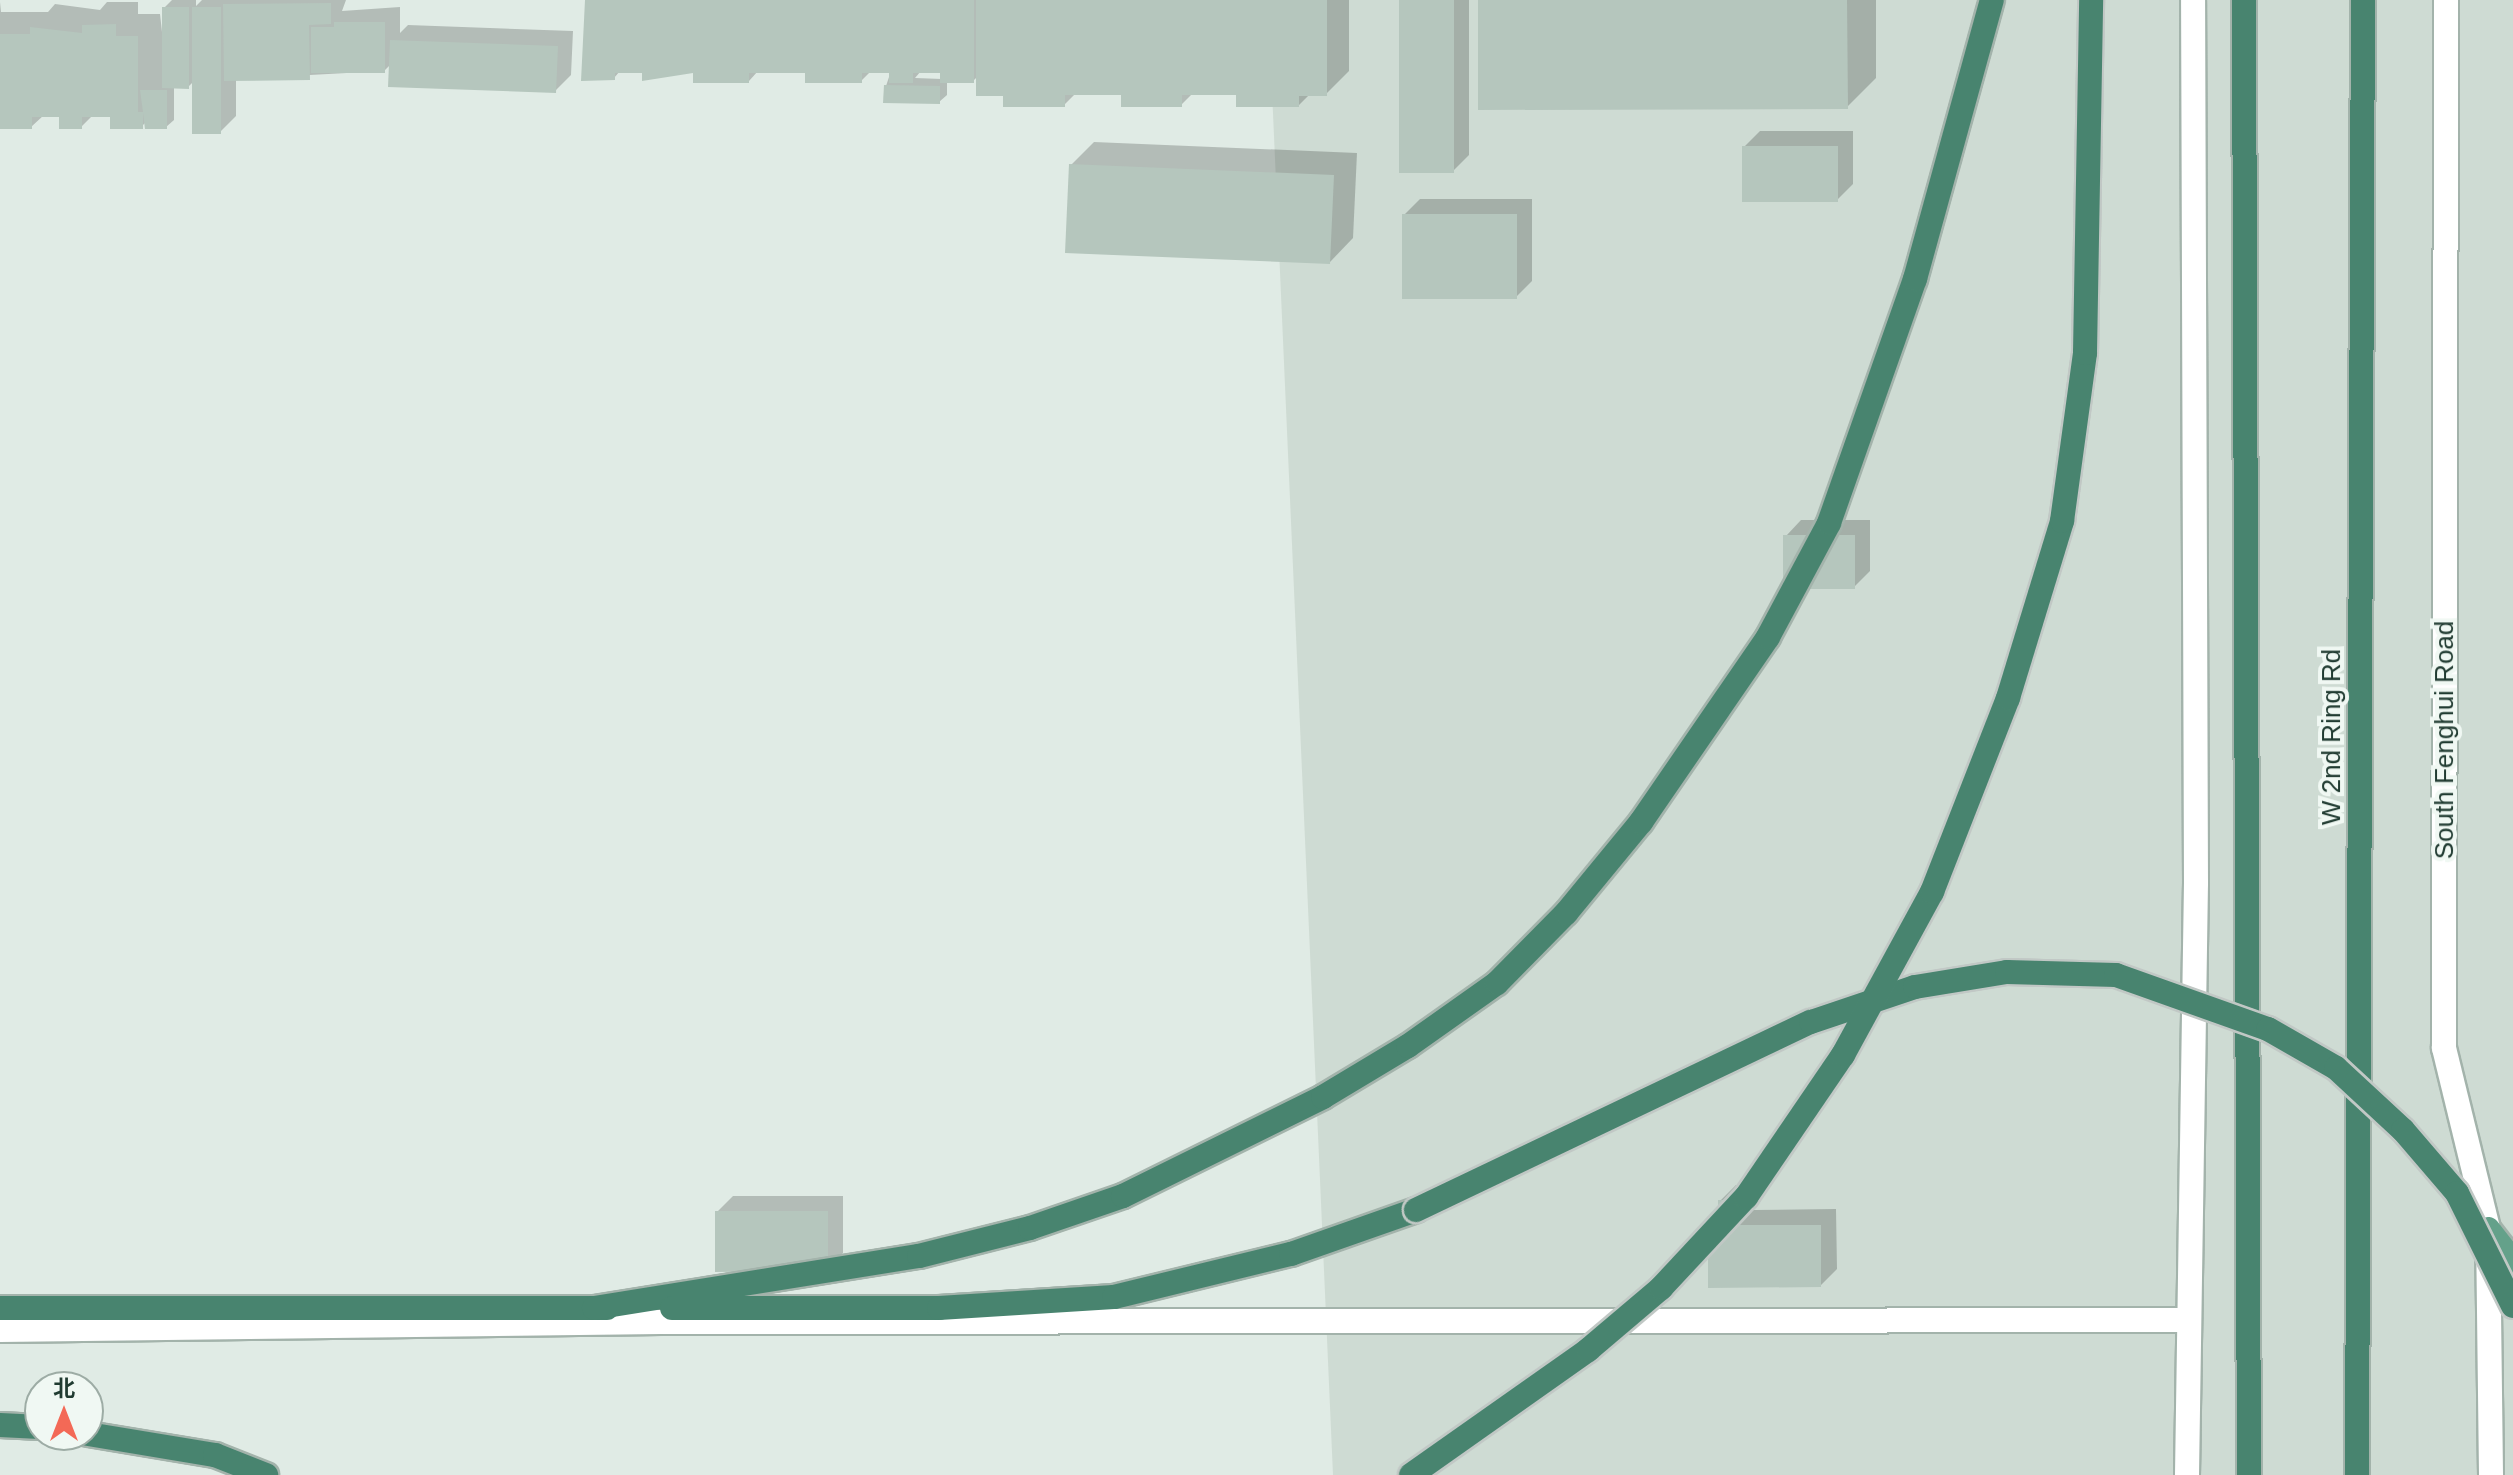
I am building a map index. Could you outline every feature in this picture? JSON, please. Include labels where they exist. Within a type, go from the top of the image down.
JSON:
[{"type":"highway","points":[[594,1308],[919,1256],[1030,1228],[1123,1196],[1323,1097],[1408,1046],[1497,983],[1566,913],[1641,822],[1768,637],[1829,523],[1915,279],[1992,0]]},
{"type":"highway","points":[[1411,1475],[1588,1350],[1661,1288],[1746,1197],[1843,1055],[1932,892],[2008,698],[2062,521],[2085,353],[2091,0]]},
{"type":"highway","points":[[2244,0],[2249,1475]]},
{"type":"highway","name":"W 2nd Ring Rd","points":[[2357,1475],[2363,0]]},
{"type":"highway","points":[[0,1308],[939,1308],[1114,1297],[1291,1254],[1416,1210],[1811,1022],[1915,987],[2007,972],[2116,975],[2268,1029],[2336,1068],[2403,1130],[2457,1193],[2513,1306]]},
{"type":"highway","points":[[0,1425],[24,1426]]},
{"type":"highway","points":[[104,1437],[215,1455],[266,1475]]},
{"type":"main road","points":[[2187,1475],[2196,883],[2193,0]]},
{"type":"main road","name":"South Fenghui Road","points":[[2446,0],[2444,1048],[2488,1229],[2491,1475]]},
{"type":"main road","points":[[2488,1229],[2513,1261]]},
{"type":"main road","points":[[0,1330],[661,1322],[2189,1320]]},
{"type":"shaded area","points":[[1268,0],[2513,0],[2513,1475],[1333,1475]]},
{"type":"building","points":[[585,0],[974,0],[974,83],[940,83],[940,73],[913,73],[913,83],[889,83],[889,73],[862,73],[862,83],[805,83],[805,73],[749,73],[749,83],[693,83],[693,73],[642,81],[642,73],[615,73],[615,80],[581,81]]},
{"type":"building","points":[[976,0],[1327,0],[1327,96],[1299,96],[1299,107],[1236,107],[1236,95],[1182,95],[1182,107],[1121,107],[1121,95],[1065,95],[1065,107],[1003,107],[1003,96],[976,96]]},
{"type":"building","points":[[1399,0],[1454,0],[1454,173],[1399,173]]},
{"type":"building","points":[[1478,0],[1847,0],[1848,109],[1478,110]]},
{"type":"building","points":[[331,3],[331,24],[309,25],[310,80],[224,81],[223,4]]},
{"type":"building","points":[[162,7],[189,7],[189,89],[162,88]]},
{"type":"building","points":[[192,7],[221,7],[221,134],[192,134]]},
{"type":"building","points":[[334,22],[385,22],[385,73],[311,73],[311,27],[334,27]]},
{"type":"building","points":[[116,24],[116,36],[138,36],[138,112],[143,112],[140,90],[167,90],[167,129],[145,129],[143,113],[143,129],[110,129],[110,117],[82,117],[82,129],[59,129],[59,117],[32,117],[32,129],[0,129],[0,34],[30,34],[30,27],[82,33],[82,25]]},
{"type":"building","points":[[390,40],[558,46],[556,93],[388,87]]},
{"type":"building","points":[[884,85],[940,86],[940,104],[883,103]]},
{"type":"building","points":[[1742,146],[1838,146],[1838,202],[1742,202]]},
{"type":"building","points":[[1069,164],[1334,175],[1330,264],[1065,253]]},
{"type":"building","points":[[1402,214],[1517,214],[1517,299],[1402,299]]},
{"type":"building","points":[[1783,535],[1855,535],[1855,589],[1783,589]]},
{"type":"building","points":[[1718,1200],[1739,1200],[1739,1225],[1821,1225],[1821,1287],[1708,1288],[1708,1227],[1718,1226]]},
{"type":"building","points":[[715,1211],[828,1211],[828,1271],[715,1272]]}]
